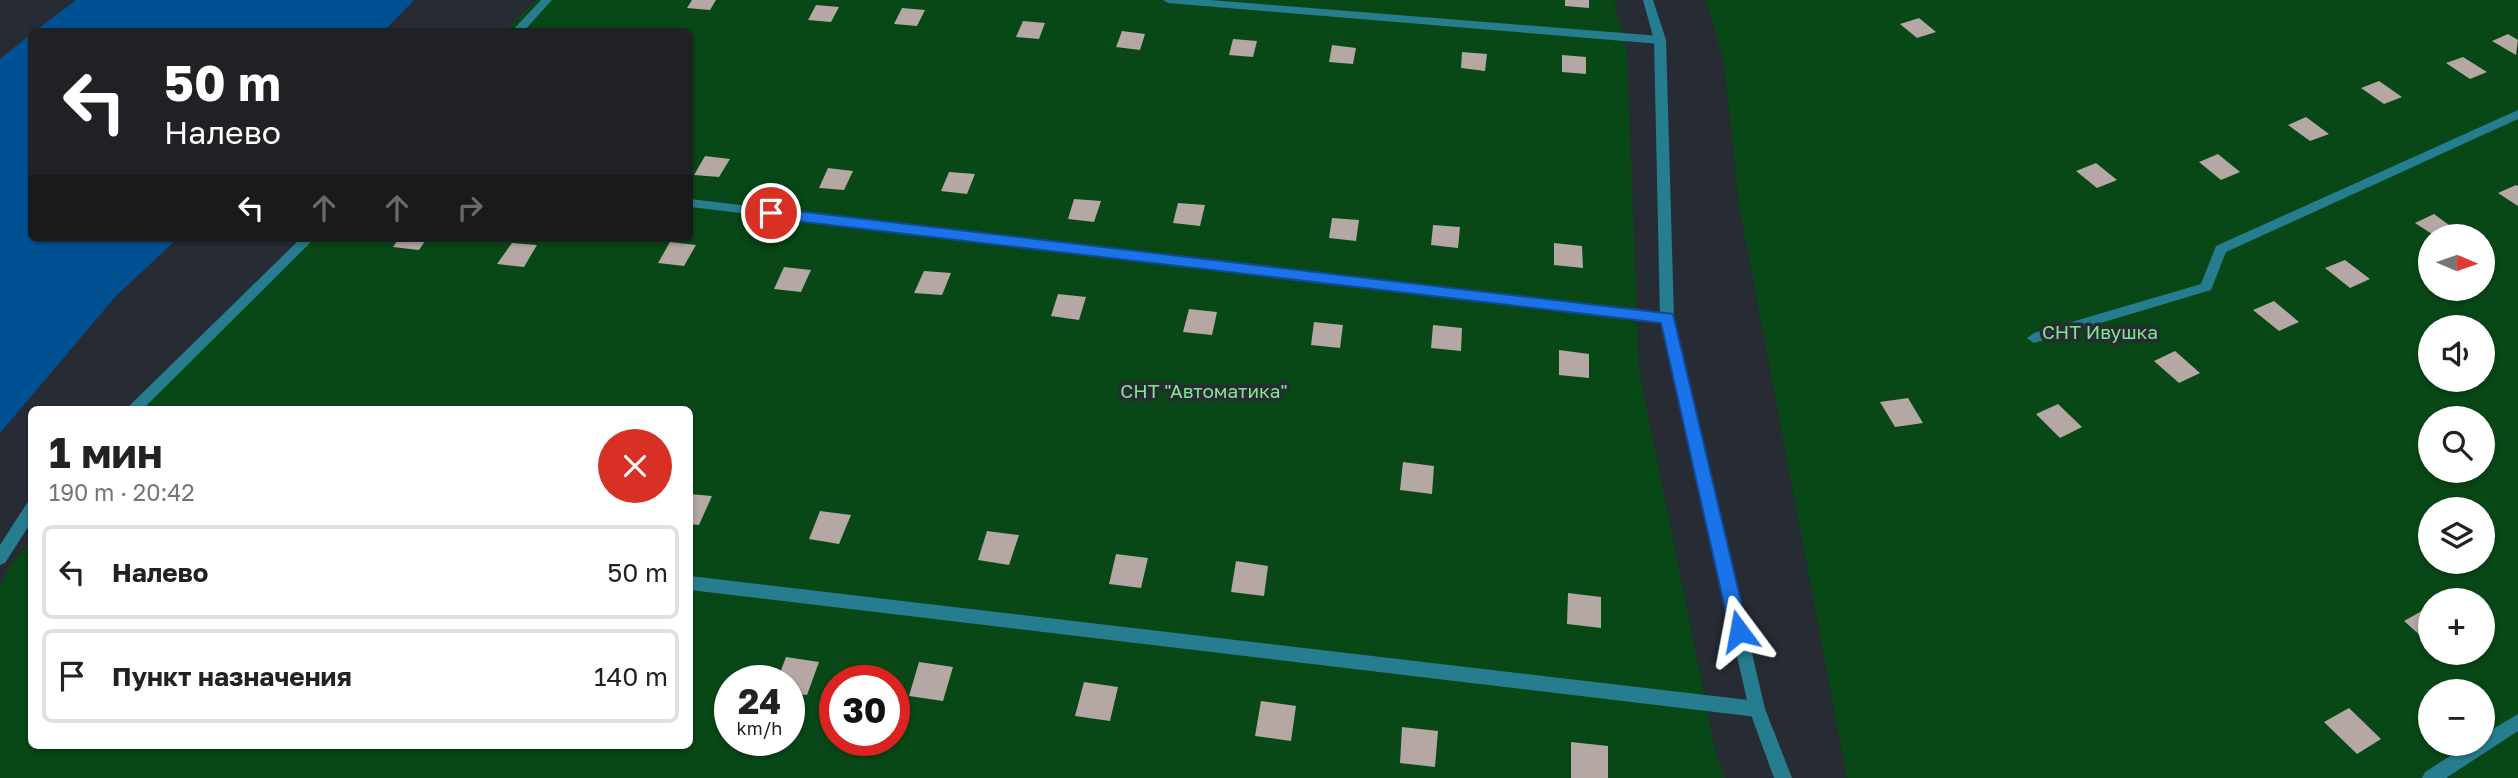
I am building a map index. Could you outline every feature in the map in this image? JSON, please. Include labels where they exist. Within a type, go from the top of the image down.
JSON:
[{"type":"street","points":[[520,28],[547,0]]},
{"type":"street","points":[[1168,0],[1660,40]]},
{"type":"street","points":[[1648,0],[1660,40],[1667,318],[1757,709],[1783,778]]},
{"type":"street","points":[[2034,338],[2206,287],[2221,249],[2518,114]]},
{"type":"street","points":[[693,203],[1667,318]]},
{"type":"street","points":[[136,406],[305,242]]},
{"type":"street","points":[[0,558],[28,513]]},
{"type":"street","points":[[693,583],[1757,709]]},
{"type":"street","points":[[2431,778],[2518,722]]},
{"type":"green space","name":"СНТ \"Автоматика\"","points":[[536,0],[1614,0],[1627,50],[1639,371],[1717,758],[1726,778],[0,778],[0,587],[7,570],[28,544],[28,749],[693,749],[693,406],[145,406],[201,341],[297,242],[693,242],[693,28],[508,28]]},
{"type":"green space","name":"СНТ Ивушка","points":[[1706,0],[2518,0],[2518,778],[1847,778],[1739,205],[1724,63]]},
{"type":"water","points":[[76,0],[414,0],[387,28],[39,28]]},
{"type":"water","points":[[28,36],[28,242],[174,242],[115,297],[0,433],[0,59]]},
{"type":"building","points":[[692,0],[716,0],[710,10],[687,8]]},
{"type":"building","points":[[1565,0],[1589,0],[1589,8],[1565,6]]},
{"type":"building","points":[[816,5],[839,7],[831,22],[808,20]]},
{"type":"building","points":[[902,8],[925,10],[917,26],[894,24]]},
{"type":"building","points":[[1919,18],[1936,32],[1917,38],[1900,24]]},
{"type":"building","points":[[1023,21],[1045,23],[1039,39],[1016,37]]},
{"type":"building","points":[[1122,31],[1145,34],[1140,50],[1116,47]]},
{"type":"building","points":[[2508,34],[2518,40],[2516,55],[2492,41]]},
{"type":"building","points":[[1233,39],[1257,41],[1253,57],[1229,55]]},
{"type":"building","points":[[1332,45],[1356,48],[1353,64],[1329,62]]},
{"type":"building","points":[[1462,52],[1487,54],[1485,71],[1461,68]]},
{"type":"building","points":[[1562,55],[1586,57],[1586,74],[1562,72]]},
{"type":"building","points":[[2463,57],[2487,72],[2470,79],[2446,63]]},
{"type":"building","points":[[2379,81],[2402,97],[2384,104],[2361,88]]},
{"type":"building","points":[[2306,117],[2329,134],[2310,141],[2288,125]]},
{"type":"building","points":[[2218,154],[2240,172],[2221,180],[2199,162]]},
{"type":"building","points":[[705,156],[730,159],[719,177],[694,175]]},
{"type":"building","points":[[2096,163],[2117,180],[2097,188],[2076,171]]},
{"type":"building","points":[[828,168],[853,171],[844,190],[819,188]]},
{"type":"building","points":[[949,172],[975,174],[967,194],[941,191]]},
{"type":"building","points":[[2518,186],[2518,206],[2498,193]]},
{"type":"building","points":[[1074,199],[1101,201],[1094,222],[1068,219]]},
{"type":"building","points":[[1178,203],[1205,205],[1200,226],[1173,223]]},
{"type":"building","points":[[2434,214],[2448,224],[2418,225],[2415,223]]},
{"type":"building","points":[[1332,218],[1359,220],[1356,241],[1329,238]]},
{"type":"building","points":[[1433,225],[1460,227],[1458,248],[1431,245]]},
{"type":"building","points":[[396,242],[424,242],[419,250],[393,247]]},
{"type":"building","points":[[670,242],[696,245],[684,266],[658,263]]},
{"type":"building","points":[[512,243],[537,245],[524,267],[497,264]]},
{"type":"building","points":[[1554,243],[1582,246],[1583,268],[1554,265]]},
{"type":"building","points":[[2345,260],[2370,279],[2350,288],[2325,268]]},
{"type":"building","points":[[784,267],[811,270],[801,292],[774,289]]},
{"type":"building","points":[[924,271],[951,273],[942,295],[914,293]]},
{"type":"building","points":[[1058,294],[1086,297],[1079,320],[1051,316]]},
{"type":"building","points":[[2274,301],[2299,322],[2279,331],[2253,310]]},
{"type":"building","points":[[1189,309],[1217,312],[1212,335],[1183,332]]},
{"type":"building","points":[[1314,322],[1343,325],[1340,348],[1311,345]]},
{"type":"building","points":[[1433,325],[1462,328],[1461,351],[1431,348]]},
{"type":"building","points":[[1559,350],[1589,354],[1589,378],[1559,375]]},
{"type":"building","points":[[2175,351],[2200,373],[2179,383],[2154,361]]},
{"type":"building","points":[[1908,398],[1923,423],[1895,427],[1880,402]]},
{"type":"building","points":[[2058,404],[2082,427],[2060,438],[2036,414]]},
{"type":"building","points":[[1403,462],[1434,466],[1432,494],[1400,490]]},
{"type":"building","points":[[693,494],[712,496],[699,525],[693,524]]},
{"type":"building","points":[[820,511],[851,515],[839,544],[809,539]]},
{"type":"building","points":[[987,531],[1019,535],[1009,565],[978,560]]},
{"type":"building","points":[[1116,554],[1148,558],[1141,588],[1109,584]]},
{"type":"building","points":[[1236,561],[1268,566],[1264,596],[1231,592]]},
{"type":"building","points":[[1568,593],[1601,597],[1601,628],[1567,624]]},
{"type":"building","points":[[2418,613],[2418,633],[2404,621]]},
{"type":"building","points":[[786,657],[819,662],[807,695],[805,665],[783,665]]},
{"type":"building","points":[[919,662],[953,667],[943,701],[910,696]]},
{"type":"building","points":[[1084,682],[1118,687],[1110,721],[1075,716]]},
{"type":"building","points":[[1261,701],[1296,706],[1291,741],[1255,736]]},
{"type":"building","points":[[2349,708],[2381,739],[2357,754],[2324,722]]},
{"type":"building","points":[[1402,727],[1438,731],[1435,767],[1400,763]]},
{"type":"building","points":[[1571,742],[1608,746],[1608,778],[1571,778]]},
{"type":"route","points":[[771,213],[1667,318],[1739,631]]}]
